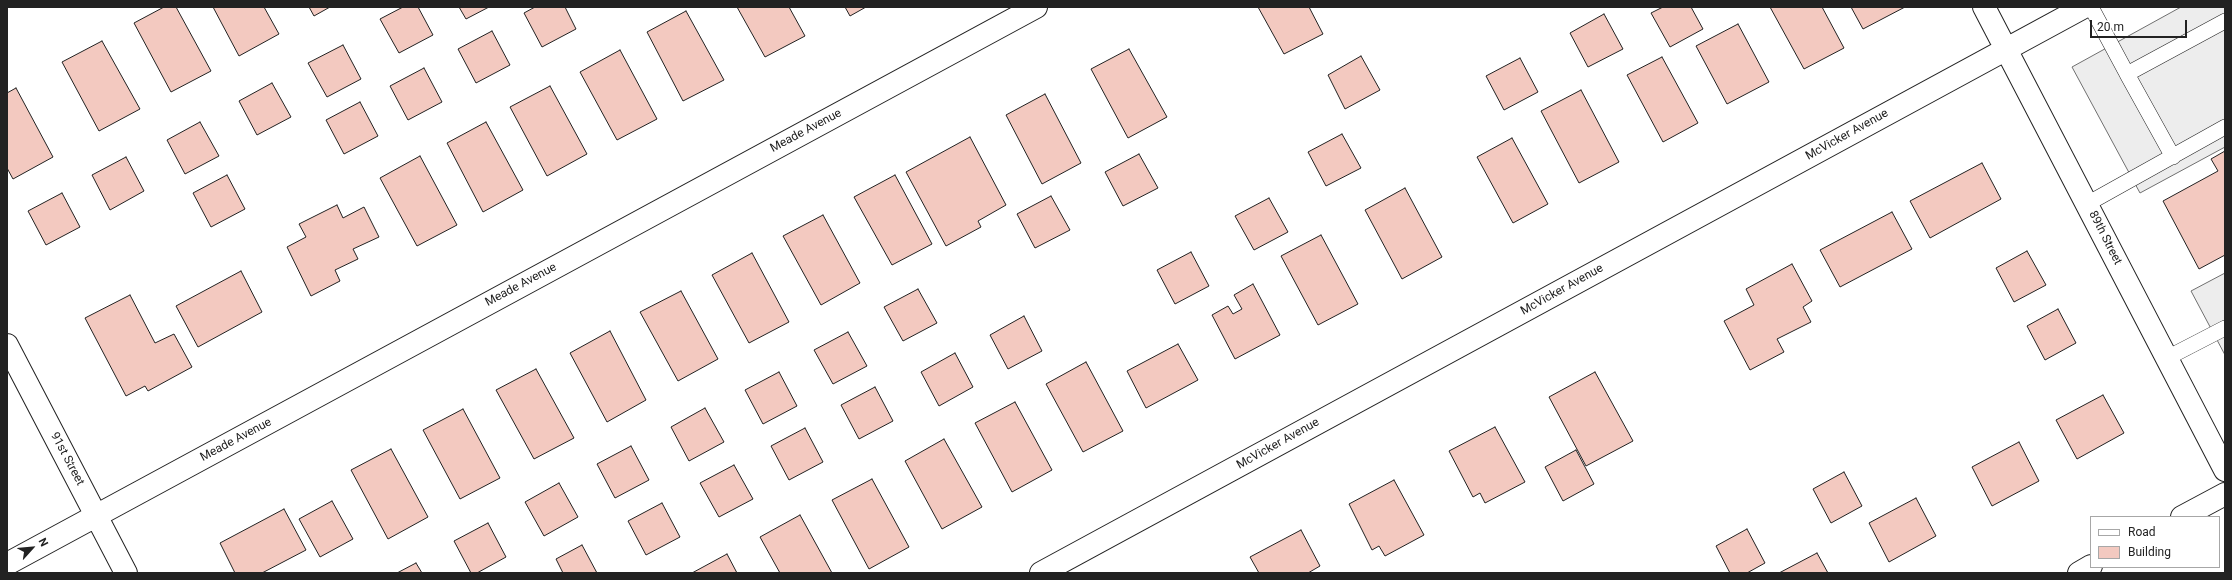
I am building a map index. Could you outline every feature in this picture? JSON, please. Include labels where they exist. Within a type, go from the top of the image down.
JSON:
[{"type":"street","name":"Meade Avenue","points":[[7,564],[1036,7]]},
{"type":"street","name":"89th Street","points":[[1984,7],[2225,470]]},
{"type":"street","name":"McVicker Avenue","points":[[1041,573],[2084,7]]},
{"type":"street","name":"91st Street","points":[[7,345],[126,573]]},
{"type":"street","points":[[2184,516],[2225,494]]},
{"type":"street","points":[[2079,573],[2090,567]]},
{"type":"lane","points":[[2091,7],[2173,157]]},
{"type":"lane","points":[[2127,74],[2225,21]]},
{"type":"lane","points":[[2087,204],[2225,127]]},
{"type":"lane","points":[[2167,358],[2225,328]]},
{"type":"shaded area","points":[[2181,7],[2225,7],[2225,147],[2140,193],[2072,67]]},
{"type":"shaded area","points":[[2225,273],[2225,355],[2191,291]]},
{"type":"building","points":[[164,7],[176,7],[211,71],[171,92],[134,23]]},
{"type":"building","points":[[213,7],[264,7],[279,34],[239,56]]},
{"type":"building","points":[[309,7],[330,7],[314,16]]},
{"type":"building","points":[[403,7],[418,7],[433,35],[399,53],[380,19]]},
{"type":"building","points":[[459,7],[489,7],[466,19]]},
{"type":"building","points":[[535,7],[565,7],[576,29],[542,47],[524,13]]},
{"type":"building","points":[[737,7],[789,7],[805,36],[765,57]]},
{"type":"building","points":[[845,7],[866,7],[850,16]]},
{"type":"building","points":[[1258,7],[1309,7],[1323,34],[1284,54]]},
{"type":"building","points":[[1663,7],[1691,7],[1703,29],[1670,47],[1651,13]]},
{"type":"building","points":[[1770,7],[1822,7],[1844,48],[1804,69]]},
{"type":"building","points":[[1851,7],[1905,7],[1863,29]]},
{"type":"building","points":[[686,11],[724,80],[683,101],[647,32]]},
{"type":"building","points":[[1604,14],[1623,49],[1588,67],[1570,33]]},
{"type":"building","points":[[1738,24],[1769,82],[1727,104],[1696,46]]},
{"type":"building","points":[[492,31],[510,65],[476,83],[458,49]]},
{"type":"building","points":[[102,41],[140,109],[99,131],[62,62]]},
{"type":"building","points":[[343,45],[361,79],[327,97],[308,63]]},
{"type":"building","points":[[1129,49],[1167,117],[1128,138],[1091,69]]},
{"type":"building","points":[[620,50],[657,119],[617,140],[580,72]]},
{"type":"building","points":[[1361,56],[1380,90],[1345,109],[1328,75]]},
{"type":"building","points":[[1662,57],[1698,123],[1663,142],[1627,75]]},
{"type":"building","points":[[1520,58],[1538,92],[1504,110],[1486,76]]},
{"type":"building","points":[[424,68],[442,102],[408,120],[390,86]]},
{"type":"building","points":[[272,83],[291,117],[257,135],[239,101]]},
{"type":"building","points":[[550,86],[587,154],[547,176],[510,107]]},
{"type":"building","points":[[16,88],[53,157],[13,179],[7,168],[7,93]]},
{"type":"building","points":[[1581,90],[1619,162],[1579,183],[1541,111]]},
{"type":"building","points":[[1045,94],[1081,163],[1042,184],[1006,115]]},
{"type":"building","points":[[360,102],[378,136],[344,154],[326,120]]},
{"type":"building","points":[[200,122],[219,156],[185,174],[167,140]]},
{"type":"building","points":[[486,122],[523,190],[483,212],[447,143]]},
{"type":"building","points":[[1342,134],[1361,168],[1326,186],[1308,152]]},
{"type":"building","points":[[970,137],[1006,205],[978,221],[981,227],[946,246],[906,172]]},
{"type":"building","points":[[1512,138],[1548,204],[1513,223],[1477,157]]},
{"type":"building","points":[[2225,151],[2225,255],[2199,269],[2163,201],[2218,171],[2211,159]]},
{"type":"building","points":[[1139,154],[1158,188],[1123,206],[1105,172]]},
{"type":"building","points":[[420,156],[457,225],[417,246],[380,178]]},
{"type":"building","points":[[126,157],[144,191],[110,210],[92,175]]},
{"type":"building","points":[[1982,163],[2001,199],[1930,238],[1910,201]]},
{"type":"building","points":[[227,175],[245,209],[211,227],[193,193]]},
{"type":"building","points":[[895,175],[932,244],[892,265],[854,197]]},
{"type":"building","points":[[1405,188],[1442,257],[1402,279],[1365,210]]},
{"type":"building","points":[[62,193],[80,227],[46,245],[28,211]]},
{"type":"building","points":[[1051,196],[1070,230],[1035,248],[1017,214]]},
{"type":"building","points":[[1269,198],[1288,232],[1254,250],[1235,216]]},
{"type":"building","points":[[337,205],[343,218],[364,207],[379,237],[353,249],[358,259],[335,270],[340,281],[311,296],[287,247],[306,237],[299,224]]},
{"type":"building","points":[[1892,212],[1912,249],[1840,287],[1820,250]]},
{"type":"building","points":[[823,215],[860,283],[821,305],[783,236]]},
{"type":"building","points":[[1321,235],[1358,304],[1318,325],[1281,256]]},
{"type":"building","points":[[2027,251],[2046,285],[2014,302],[1996,268]]},
{"type":"building","points":[[1191,252],[1209,286],[1175,304],[1157,270]]},
{"type":"building","points":[[752,253],[789,322],[749,343],[712,275]]},
{"type":"building","points":[[1792,264],[1812,301],[1803,307],[1811,322],[1777,339],[1784,352],[1750,370],[1724,321],[1754,305],[1746,289]]},
{"type":"building","points":[[241,271],[262,312],[198,347],[176,306]]},
{"type":"building","points":[[1253,284],[1280,335],[1235,359],[1212,315],[1228,306],[1233,314],[1242,309],[1234,295]]},
{"type":"building","points":[[918,289],[937,323],[903,341],[884,307]]},
{"type":"building","points":[[681,291],[718,359],[678,381],[640,312]]},
{"type":"building","points":[[130,295],[155,343],[174,334],[192,367],[148,391],[145,386],[126,396],[85,318]]},
{"type":"building","points":[[2058,309],[2076,343],[2045,360],[2027,326]]},
{"type":"building","points":[[1024,316],[1042,351],[1008,369],[990,335]]},
{"type":"building","points":[[610,331],[646,400],[607,422],[570,353]]},
{"type":"building","points":[[848,332],[867,366],[833,384],[814,350]]},
{"type":"building","points":[[1178,344],[1198,380],[1146,408],[1127,371]]},
{"type":"building","points":[[955,353],[973,387],[939,406],[921,372]]},
{"type":"building","points":[[1086,362],[1123,431],[1083,452],[1046,384]]},
{"type":"building","points":[[536,369],[574,438],[534,459],[496,390]]},
{"type":"building","points":[[779,372],[797,406],[763,424],[745,390]]},
{"type":"building","points":[[1595,372],[1633,441],[1586,466],[1549,397]]},
{"type":"building","points":[[875,387],[893,421],[859,439],[841,405]]},
{"type":"building","points":[[2103,395],[2124,433],[2077,459],[2056,420]]},
{"type":"building","points":[[1015,402],[1052,470],[1012,492],[975,423]]},
{"type":"building","points":[[705,408],[724,442],[689,461],[671,427]]},
{"type":"building","points":[[463,409],[500,478],[460,499],[423,430]]},
{"type":"building","points":[[1495,427],[1525,482],[1485,503],[1480,493],[1473,497],[1449,451]]},
{"type":"building","points":[[805,428],[823,462],[789,480],[771,446]]},
{"type":"building","points":[[944,439],[982,507],[942,529],[905,461]]},
{"type":"building","points":[[2019,442],[2039,481],[1992,506],[1972,467]]},
{"type":"building","points":[[631,446],[649,480],[615,498],[597,464]]},
{"type":"building","points":[[391,449],[428,517],[388,539],[351,470]]},
{"type":"building","points":[[1576,450],[1594,484],[1563,501],[1545,467]]},
{"type":"building","points":[[734,465],[753,499],[719,517],[700,483]]},
{"type":"building","points":[[1844,472],[1862,506],[1831,523],[1813,489]]},
{"type":"building","points":[[872,479],[909,547],[869,569],[832,500]]},
{"type":"building","points":[[1394,480],[1424,535],[1385,556],[1379,546],[1372,550],[1349,504]]},
{"type":"building","points":[[559,483],[578,517],[544,536],[525,502]]},
{"type":"building","points":[[1916,498],[1936,536],[1889,562],[1869,523]]},
{"type":"building","points":[[332,501],[353,539],[320,557],[299,519]]},
{"type":"building","points":[[662,503],[680,537],[646,555],[628,521]]},
{"type":"building","points":[[284,509],[306,550],[262,573],[235,573],[220,543]]},
{"type":"building","points":[[800,515],[832,573],[780,573],[760,537]]},
{"type":"building","points":[[488,523],[506,557],[477,573],[471,573],[454,541]]},
{"type":"building","points":[[1747,529],[1765,563],[1747,573],[1730,573],[1716,546]]},
{"type":"building","points":[[1301,530],[1320,566],[1308,573],[1259,573],[1250,557]]},
{"type":"building","points":[[582,545],[597,573],[563,573],[556,559]]},
{"type":"building","points":[[1817,553],[1828,573],[1779,573]]},
{"type":"building","points":[[727,554],[737,573],[692,573]]},
{"type":"building","points":[[416,563],[422,573],[397,573]]}]
